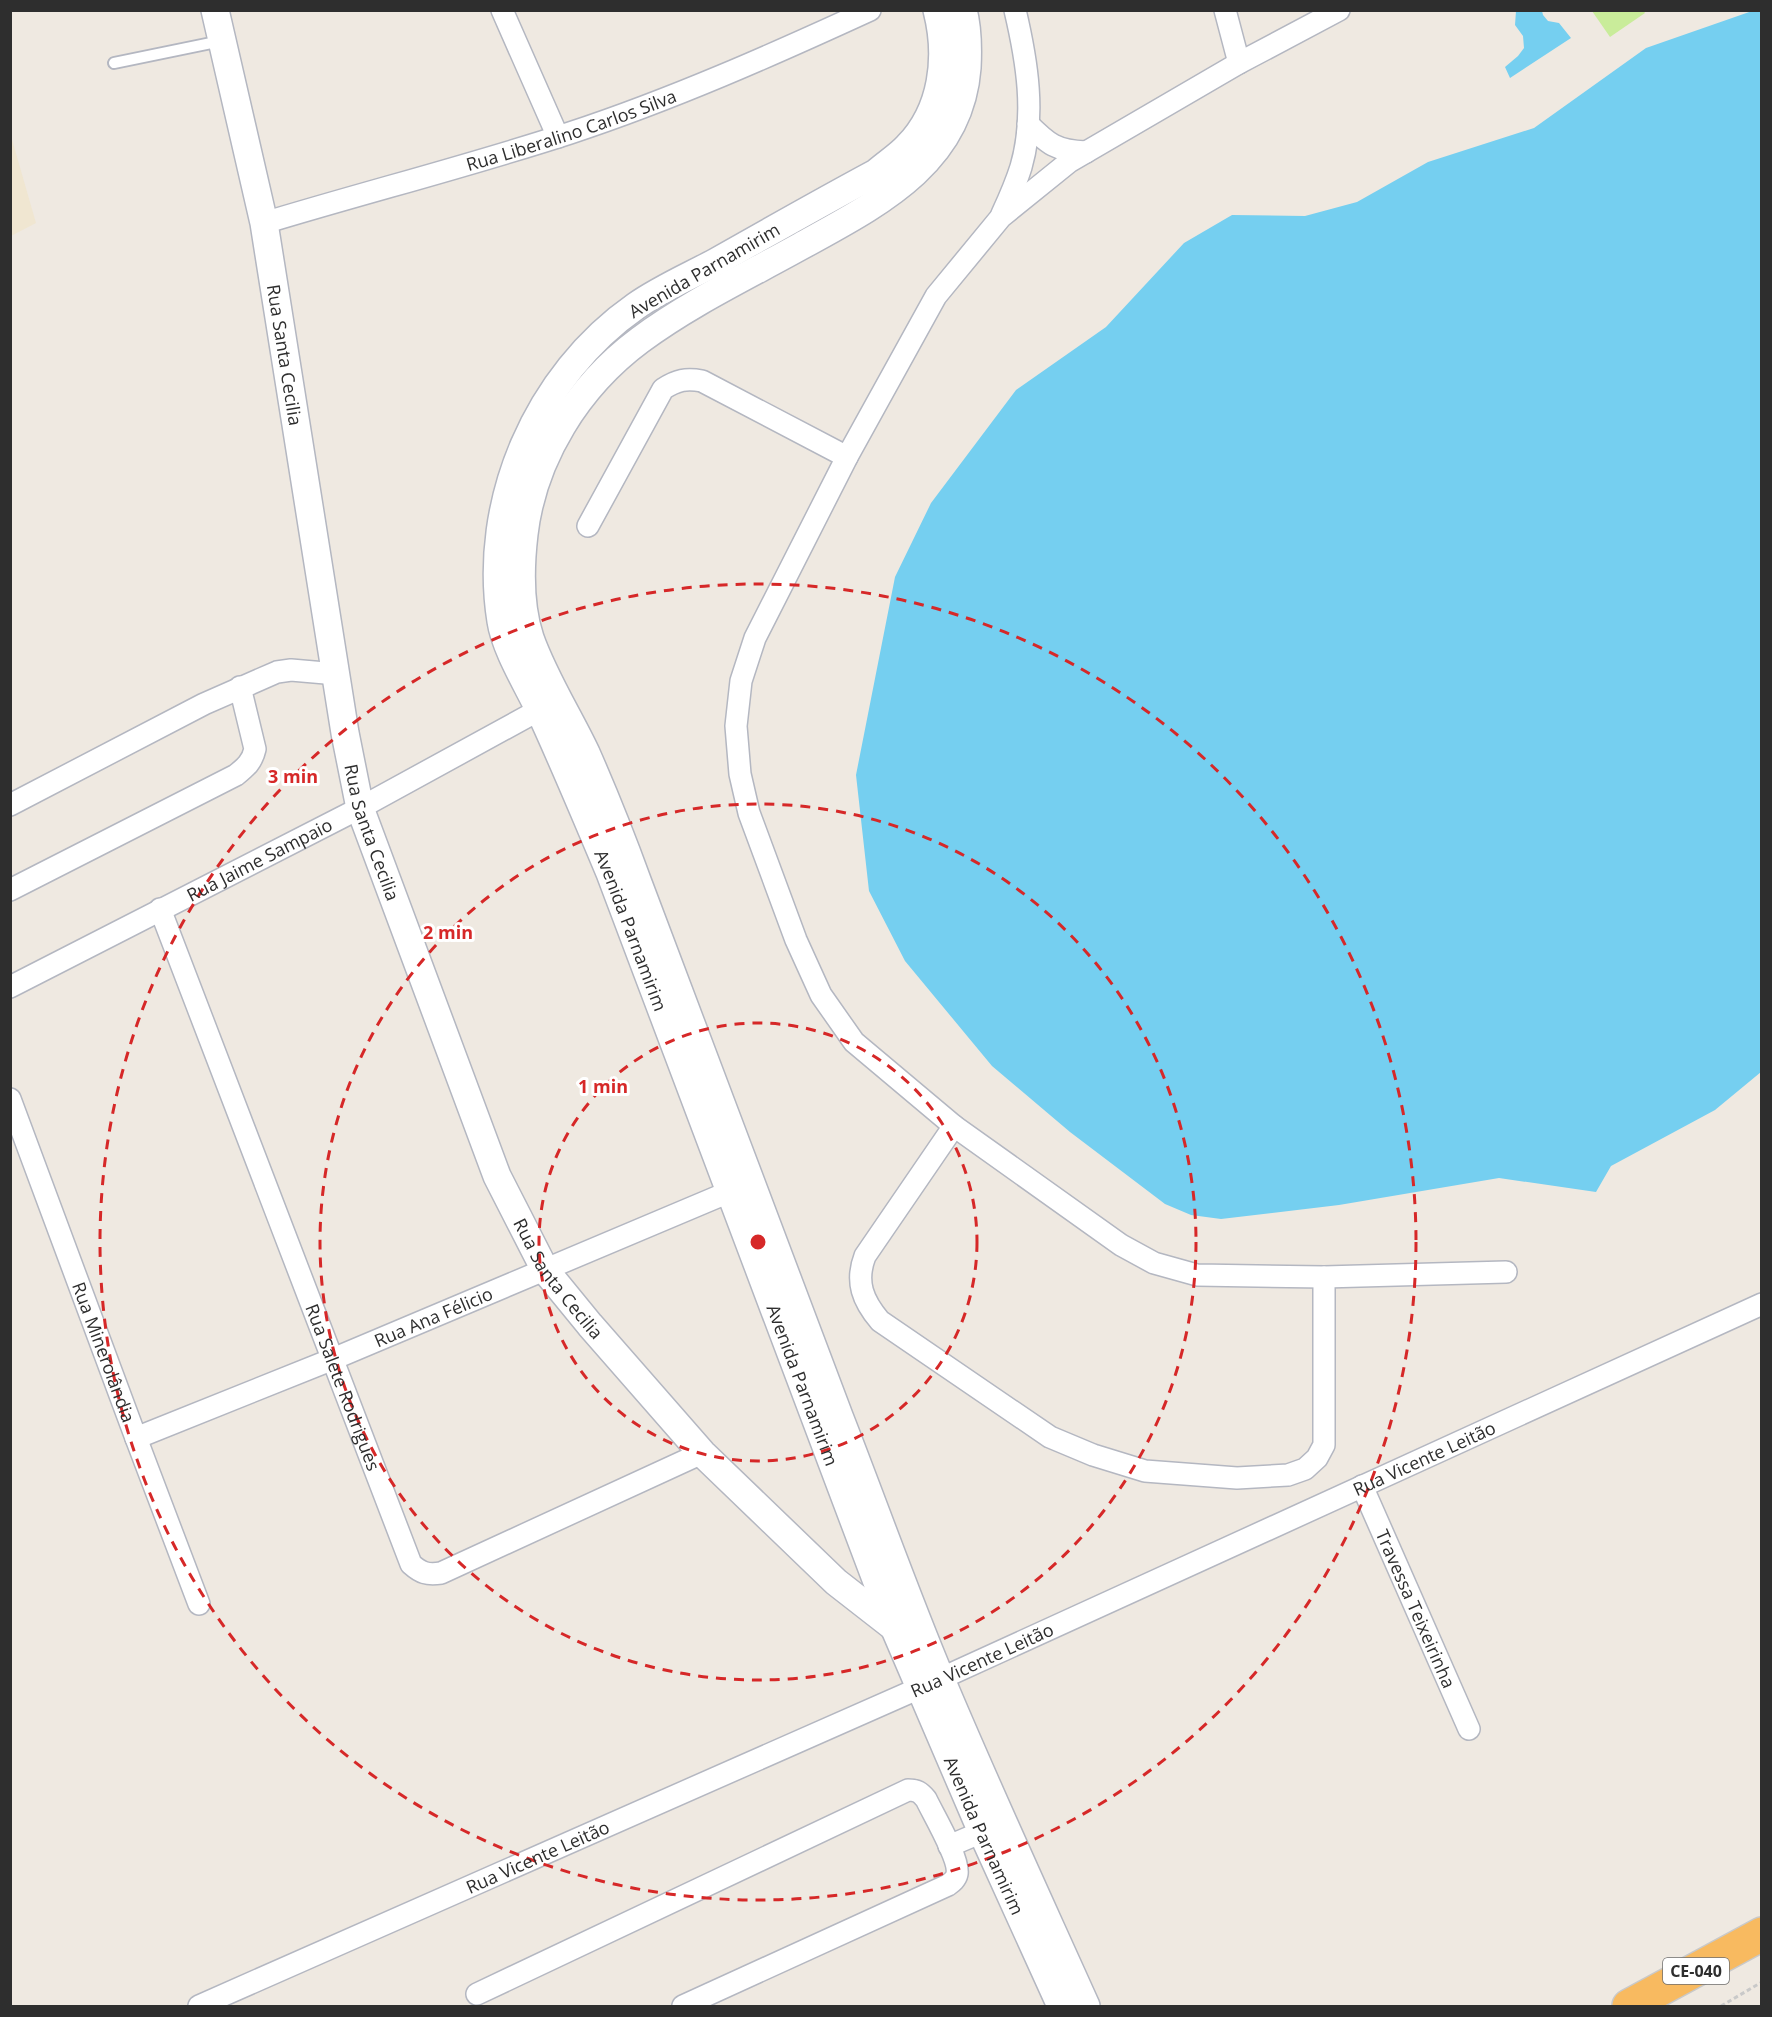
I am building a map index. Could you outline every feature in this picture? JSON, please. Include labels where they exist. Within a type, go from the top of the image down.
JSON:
[{"type":"highway","name":"CE-040","points":[[1629,2007],[1761,1934]]},
{"type":"highway","points":[[1645,2007],[1670,1985]]},
{"type":"street","name":"Rua Santa Cecilia","points":[[215,10],[264,224],[345,733],[360,808],[497,1176],[545,1270],[702,1453],[836,1582],[930,1653]]},
{"type":"street","points":[[502,10],[558,137]]},
{"type":"street","name":"Rua Liberalino Carlos Silva","points":[[264,224],[558,137],[734,71],[870,10]]},
{"type":"street","name":"Avenida Parnamirim","points":[[937,10],[944,51],[941,86],[927,120],[909,146],[876,172],[636,306],[591,344],[558,383],[535,420],[512,474],[500,525],[498,570],[501,623],[516,664],[539,710],[610,873],[894,1627],[930,1683],[1086,2007]]},
{"type":"street","name":"Avenida Parnamirim","points":[[963,10],[966,19],[968,53],[966,82],[950,131],[922,165],[908,179],[861,213],[678,315],[639,341],[606,370],[579,400],[549,449],[532,494],[524,532],[522,592],[531,639],[613,814],[930,1653],[930,1683],[982,1832],[1061,2007]]},
{"type":"street","points":[[1001,217],[1021,165],[1028,124],[1029,85],[1015,10]]},
{"type":"street","points":[[1225,10],[1239,63]]},
{"type":"street","points":[[1334,12],[1239,63],[1069,162],[1001,217],[936,296],[847,457],[755,638],[741,681],[738,704],[736,726],[740,774],[749,813],[796,940],[820,995],[854,1042],[954,1126],[1120,1245],[1154,1263],[1197,1275],[1324,1276],[1506,1272]]},
{"type":"street","points":[[1028,124],[1054,147],[1086,152]]},
{"type":"street","points":[[765,235],[778,258]]},
{"type":"street","points":[[588,526],[663,389],[675,381],[688,378],[702,381],[847,457]]},
{"type":"street","points":[[10,805],[240,687],[277,672],[291,670],[337,674]]},
{"type":"street","points":[[10,890],[236,775],[248,766],[255,749],[240,687]]},
{"type":"street","name":"Rua Jaime Sampaio","points":[[10,987],[360,808],[539,710]]},
{"type":"street","name":"Rua Salete Rodrigues","points":[[160,909],[333,1359],[405,1554],[411,1564],[419,1571],[429,1575],[441,1573],[702,1453]]},
{"type":"street","name":"Rua Minerolândia","points":[[10,1099],[200,1604]]},
{"type":"street","points":[[954,1126],[865,1256],[861,1266],[861,1287],[867,1306],[880,1321],[1050,1437],[1093,1455],[1145,1471],[1237,1478],[1288,1475],[1305,1469],[1317,1458],[1324,1445],[1324,1276]]},
{"type":"street","name":"Rua Ana Félicio","points":[[136,1438],[333,1359],[729,1192]]},
{"type":"street","name":"Rua Vicente Leitão","points":[[200,2007],[930,1683],[1761,1304]]},
{"type":"street","name":"Travessa Teixeirinha","points":[[1362,1486],[1469,1729]]},
{"type":"street","points":[[477,1994],[908,1790],[916,1790],[926,1799],[949,1846],[957,1869],[954,1881],[683,2007]]},
{"type":"street","points":[[949,1846],[982,1832]]},
{"type":"lane","points":[[114,63],[221,41]]},
{"type":"path","points":[[1722,2007],[1761,1982]]},
{"type":"shaded area","points":[[11,136],[36,223],[10,236]]},
{"type":"green space","points":[[1643,10],[1645,13],[1610,37],[1592,11]]},
{"type":"water","points":[[1755,10],[1762,11],[1761,1072],[1715,1110],[1611,1166],[1596,1192],[1499,1178],[1339,1205],[1221,1219],[1191,1215],[1165,1204],[1070,1132],[992,1066],[905,961],[869,891],[856,775],[895,577],[931,503],[1016,390],[1106,327],[1184,243],[1232,215],[1305,216],[1357,202],[1428,162],[1534,128],[1646,48]]},
{"type":"water","points":[[1516,11],[1542,11],[1548,21],[1559,23],[1571,38],[1510,78],[1505,67],[1524,48],[1523,36],[1515,25]]}]
